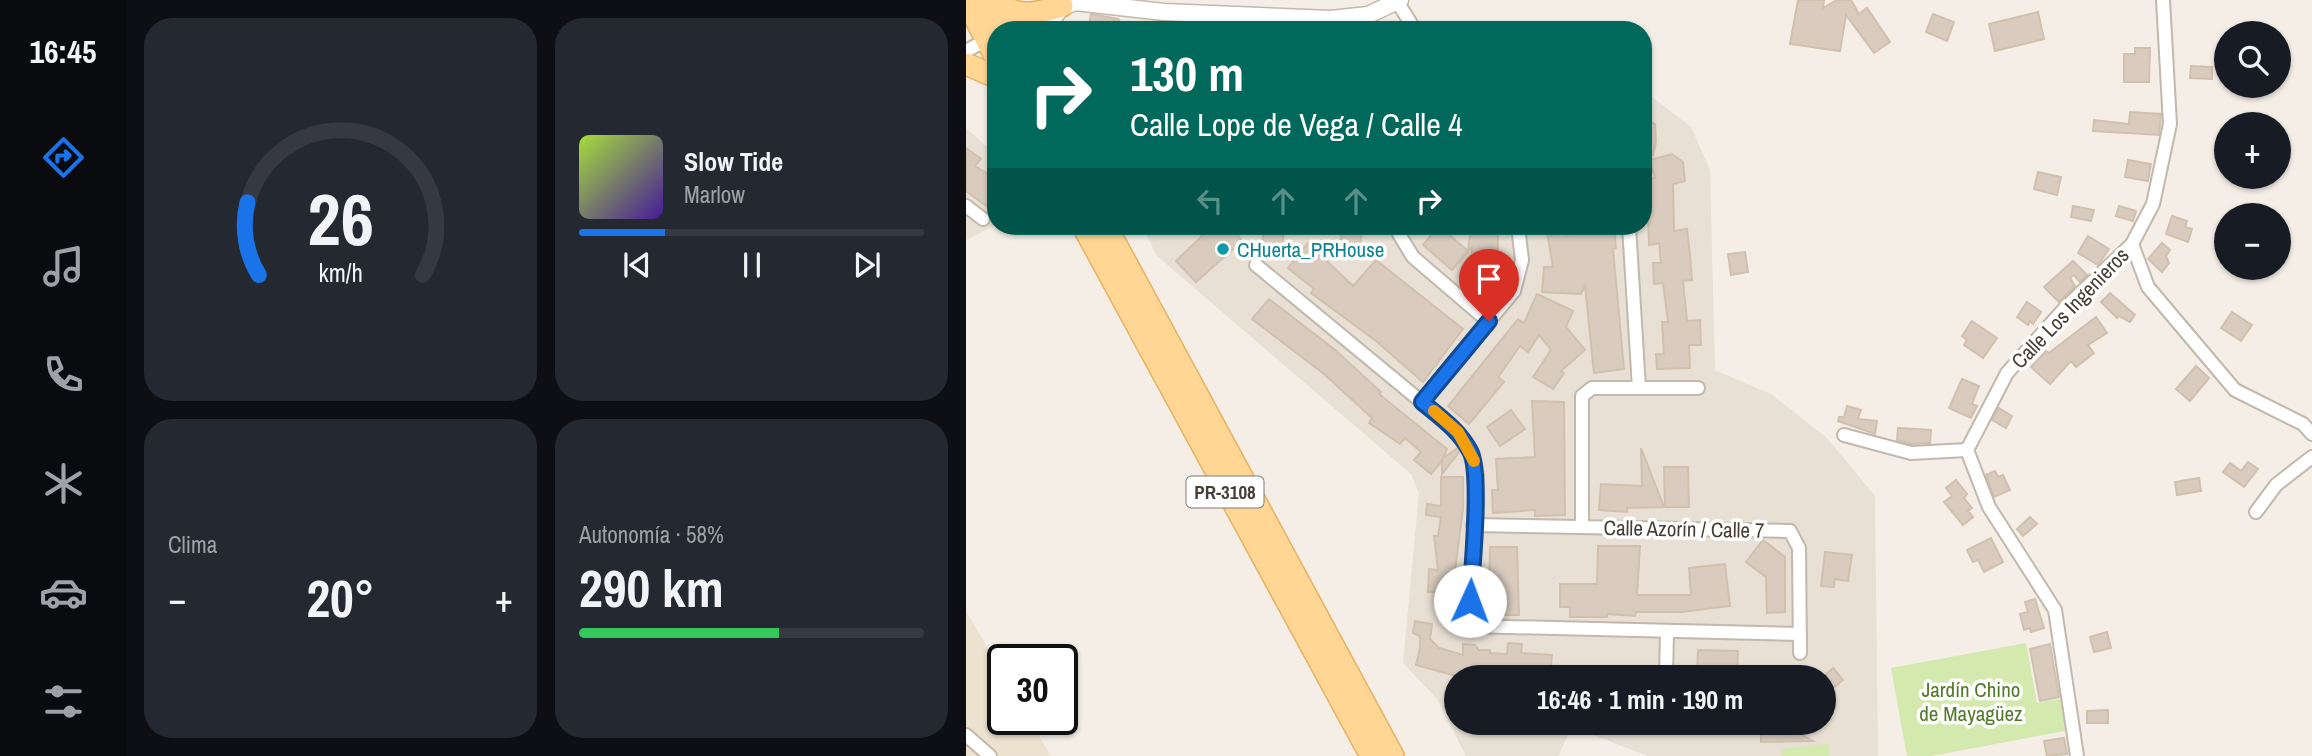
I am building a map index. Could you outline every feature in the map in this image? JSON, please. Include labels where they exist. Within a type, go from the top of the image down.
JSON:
[{"type":"main road","points":[[987,0],[992,21]]},
{"type":"main road","points":[[996,0],[1006,9],[1023,13],[1038,13],[1062,6]]},
{"type":"main road","points":[[966,1],[987,27]]},
{"type":"main road","points":[[966,64],[987,73]]},
{"type":"main road","name":"PR-3108","points":[[1088,235],[1371,756]]},
{"type":"main road","name":"PR-3108","points":[[1110,235],[1393,756]]},
{"type":"street","name":"Calle Los Ingenieros","points":[[1967,450],[2007,373],[2026,350],[2132,244],[2153,204],[2170,124],[2164,0]]},
{"type":"street","points":[[1032,21],[1075,2],[1164,12],[1331,19],[1368,15],[1399,1],[1410,21]]},
{"type":"street","points":[[1051,21],[1062,6]]},
{"type":"street","points":[[966,51],[987,43]]},
{"type":"street","points":[[966,206],[983,219]]},
{"type":"street","points":[[1400,235],[1413,257],[1489,321]]},
{"type":"street","points":[[1422,402],[1514,291],[1521,271],[1519,235]]},
{"type":"street","points":[[1630,235],[1639,388]]},
{"type":"street","points":[[2132,244],[2148,287],[2181,330],[2196,342],[2235,390],[2303,424],[2312,434]]},
{"type":"street","points":[[1256,265],[1458,432],[1472,454],[1477,475],[1469,626],[1800,634]]},
{"type":"street","points":[[1582,527],[1583,396],[1592,388],[1698,388]]},
{"type":"street","points":[[1844,435],[1911,453],[1967,450],[1989,507],[2055,610],[2077,756]]},
{"type":"street","points":[[2256,512],[2276,485],[2312,457]]},
{"type":"street","name":"Calle Azorín / Calle 7","points":[[1473,525],[1790,531],[1799,548],[1800,653]]},
{"type":"street","points":[[1666,665],[1667,632]]},
{"type":"street","points":[[966,735],[990,756]]},
{"type":"shaded area","points":[[1652,97],[1691,127],[1710,170],[1715,370],[1771,394],[1827,438],[1875,496],[1878,756],[1648,756],[1593,735],[1836,735],[1836,665],[1444,665],[1444,713],[1437,699],[1403,663],[1419,493],[1411,474],[1157,256],[1146,235],[1652,235]]},
{"type":"shaded area","points":[[966,128],[987,147],[987,230],[966,240]]},
{"type":"shaded area","points":[[966,611],[987,647],[987,735],[1039,735],[1051,756],[966,756]]},
{"type":"shaded area","points":[[1455,735],[1568,735],[1558,756],[1466,756]]},
{"type":"green space","name":"Jardín Chino de Mayagüez","points":[[2026,643],[2037,703],[2064,698],[2070,730],[1931,756],[1907,756],[1891,668]]},
{"type":"green space","points":[[1829,744],[1829,756],[1781,756],[1781,749]]},
{"type":"building","points":[[1798,0],[1824,0],[1823,8],[1837,0],[1851,0],[1859,14],[1867,8],[1890,42],[1874,53],[1846,15],[1840,51],[1790,44]]},
{"type":"building","points":[[2038,12],[2044,39],[1995,51],[1989,24]]},
{"type":"building","points":[[1091,14],[1119,21],[1090,21]]},
{"type":"building","points":[[1933,14],[1954,22],[1947,41],[1926,32]]},
{"type":"building","points":[[2135,48],[2150,48],[2149,82],[2124,82],[2124,54],[2135,54]]},
{"type":"building","points":[[2191,66],[2212,67],[2212,79],[2190,78]]},
{"type":"building","points":[[2130,112],[2161,114],[2159,135],[2093,131],[2094,120],[2129,124]]},
{"type":"building","points":[[1652,122],[1655,124],[1656,142],[1653,155]]},
{"type":"building","points":[[966,148],[981,159],[975,166],[987,173],[987,206],[966,191]]},
{"type":"building","points":[[1672,154],[1683,162],[1685,181],[1673,184],[1674,231],[1687,229],[1692,280],[1683,281],[1687,321],[1700,320],[1701,345],[1689,345],[1690,368],[1657,369],[1656,354],[1664,354],[1662,322],[1668,322],[1663,283],[1654,284],[1653,263],[1661,263],[1659,243],[1649,245],[1649,235],[1652,235],[1652,178],[1655,178],[1652,159]]},
{"type":"building","points":[[2128,160],[2151,164],[2148,181],[2125,177]]},
{"type":"building","points":[[2038,172],[2061,177],[2057,195],[2034,189]]},
{"type":"building","points":[[2073,206],[2094,210],[2091,221],[2071,217]]},
{"type":"building","points":[[2119,206],[2136,211],[2133,221],[2116,216]]},
{"type":"building","points":[[2172,216],[2187,221],[2185,227],[2192,229],[2188,242],[2166,234]]},
{"type":"building","points":[[1203,235],[1237,235],[1242,241],[1196,282],[1176,261]]},
{"type":"building","points":[[1263,235],[1284,235],[1282,246],[1262,246]]},
{"type":"building","points":[[1341,235],[1361,235],[1360,246],[1340,246]]},
{"type":"building","points":[[1431,235],[1449,235],[1468,251],[1470,235],[1498,235],[1497,289],[1470,288],[1472,247],[1452,270],[1423,245]]},
{"type":"building","points":[[1548,235],[1615,235],[1616,248],[1613,249],[1624,369],[1594,373],[1585,286],[1581,294],[1542,292],[1544,267],[1553,267]]},
{"type":"building","points":[[2088,236],[2109,249],[2098,265],[2078,253]]},
{"type":"building","points":[[1308,243],[1353,286],[1376,260],[1463,329],[1423,382],[1376,341],[1311,293],[1314,289],[1288,268]]},
{"type":"building","points":[[2162,243],[2170,250],[2166,256],[2169,263],[2162,272],[2148,259]]},
{"type":"building","points":[[1745,252],[1748,272],[1731,275],[1728,254]]},
{"type":"building","points":[[2073,261],[2087,275],[2080,282],[2074,275],[2070,278],[2075,286],[2059,302],[2044,287]]},
{"type":"building","points":[[2110,293],[2135,315],[2130,322],[2119,316],[2117,318],[2101,302]]},
{"type":"building","points":[[1537,294],[1573,311],[1566,327],[1585,350],[1561,371],[1564,373],[1553,389],[1533,377],[1551,350],[1539,335],[1528,352],[1520,346],[1498,377],[1504,382],[1469,424],[1448,406],[1518,319],[1524,323]]},
{"type":"building","points":[[1269,299],[1334,349],[1381,392],[1379,394],[1447,449],[1443,458],[1458,448],[1460,451],[1442,474],[1442,461],[1431,474],[1414,460],[1421,452],[1405,438],[1400,444],[1369,423],[1372,418],[1324,374],[1252,319]]},
{"type":"building","points":[[2027,302],[2041,312],[2033,324],[2030,321],[2028,325],[2017,317]]},
{"type":"building","points":[[2232,312],[2252,325],[2241,341],[2221,328]]},
{"type":"building","points":[[2096,317],[2107,333],[2088,345],[2094,353],[2076,367],[2071,361],[2050,384],[2031,367],[2046,351],[2049,353]]},
{"type":"building","points":[[1972,321],[1997,338],[1983,358],[1964,345],[1967,340],[1962,336]]},
{"type":"building","points":[[2196,366],[2209,378],[2190,401],[2176,389]]},
{"type":"building","points":[[1962,379],[1979,386],[1972,404],[1977,406],[1971,418],[1949,408]]},
{"type":"building","points":[[1532,401],[1564,402],[1565,515],[1535,516],[1535,510],[1493,513],[1492,490],[1498,490],[1496,459],[1535,457]]},
{"type":"building","points":[[1847,406],[1861,410],[1858,419],[1877,421],[1875,434],[1838,421],[1839,417],[1844,417]]},
{"type":"building","points":[[1999,408],[2012,416],[2006,428],[1992,420]]},
{"type":"building","points":[[1511,410],[1525,429],[1500,446],[1487,427]]},
{"type":"building","points":[[1898,428],[1931,430],[1930,443],[1912,444],[1897,440]]},
{"type":"building","points":[[1641,448],[1664,507],[1627,508],[1627,512],[1599,510],[1601,484],[1642,486]]},
{"type":"building","points":[[2248,462],[2258,469],[2244,487],[2223,472],[2230,463],[2241,471]]},
{"type":"building","points":[[1664,467],[1688,467],[1689,507],[1665,507]]},
{"type":"building","points":[[1995,471],[1998,477],[2003,475],[2010,490],[1994,497],[1986,475]]},
{"type":"building","points":[[1441,477],[1463,477],[1463,509],[1452,593],[1428,592],[1429,569],[1438,570],[1434,536],[1438,536],[1441,517],[1426,515],[1427,504],[1441,506]]},
{"type":"building","points":[[2199,478],[2201,491],[2177,495],[2175,482]]},
{"type":"building","points":[[1956,480],[1967,494],[1964,498],[1972,508],[1968,511],[1973,517],[1963,525],[1944,502],[1952,496],[1946,488]]},
{"type":"building","points":[[2030,517],[2037,524],[2023,536],[2017,529]]},
{"type":"building","points":[[1991,538],[2003,562],[1984,572],[1978,560],[1973,562],[1967,550]]},
{"type":"building","points":[[1763,540],[1785,557],[1785,612],[1767,613],[1766,577],[1746,562]]},
{"type":"building","points":[[1598,546],[1640,546],[1637,595],[1691,595],[1689,568],[1725,564],[1730,606],[1682,612],[1636,612],[1635,616],[1607,614],[1607,617],[1570,617],[1570,607],[1560,607],[1560,584],[1597,584]]},
{"type":"building","points":[[1490,547],[1517,547],[1519,615],[1505,615],[1505,601],[1489,600]]},
{"type":"building","points":[[1825,552],[1852,555],[1848,581],[1835,579],[1834,587],[1821,586]]},
{"type":"building","points":[[2035,599],[2044,628],[2031,632],[2030,628],[2024,630],[2020,614],[2028,612],[2025,602]]},
{"type":"building","points":[[1415,621],[1432,624],[1430,639],[1439,648],[1463,655],[1463,644],[1475,645],[1479,650],[1490,650],[1490,653],[1507,654],[1508,643],[1522,644],[1521,653],[1552,655],[1551,665],[1444,665],[1444,673],[1416,665],[1420,636],[1413,633]]},
{"type":"building","points":[[2107,632],[2111,648],[2094,652],[2090,637]]},
{"type":"building","points":[[2050,644],[2059,697],[2040,701],[2030,649]]},
{"type":"building","points":[[1698,650],[1738,651],[1737,665],[1697,665]]},
{"type":"building","points":[[1836,672],[1843,680],[1836,686]]},
{"type":"building","points":[[2108,710],[2108,723],[2087,723],[2087,711]]},
{"type":"building","points":[[1761,735],[1802,735],[1813,741],[1761,742]]},
{"type":"building","points":[[2064,738],[2067,754],[2047,756],[2044,741]]},
{"type":"slow traffic","points":[[1434,411],[1458,432],[1474,461]]},
{"type":"place","name":"CHuerta_PRHouse","points":[[1223,249]]},
{"type":"route","points":[[1470,601],[1477,475],[1472,454],[1458,432],[1422,402],[1489,321]]}]
